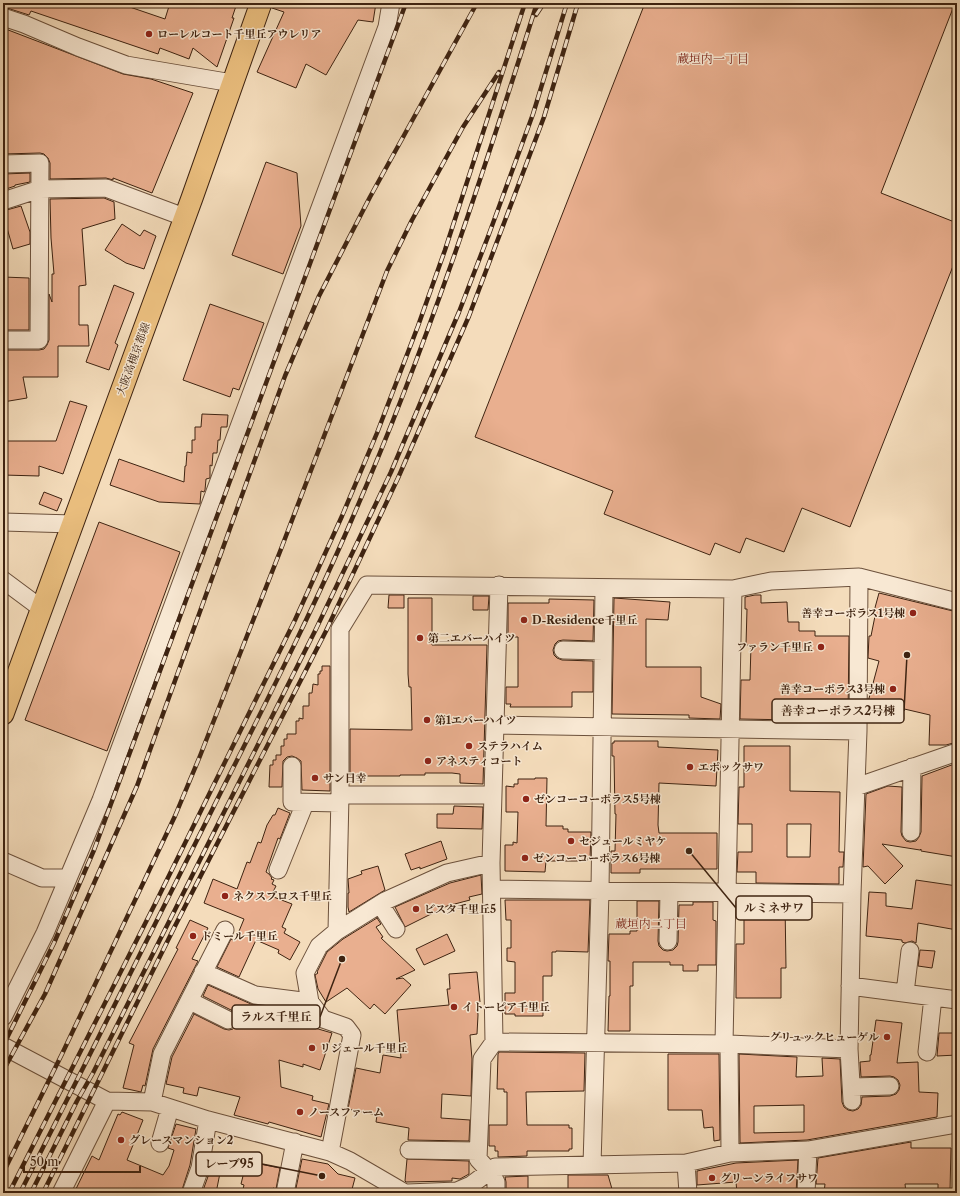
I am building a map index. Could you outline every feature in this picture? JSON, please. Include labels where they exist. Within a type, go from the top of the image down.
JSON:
[{"type":"main road","name":"大阪高槻京都線","points":[[3,714],[261,3]]},
{"type":"street","points":[[3,1017],[45,933],[101,800],[385,35],[391,3]]},
{"type":"street","points":[[3,17],[126,65],[232,83]]},
{"type":"street","points":[[3,164],[40,163],[39,340],[3,340]]},
{"type":"street","points":[[3,201],[40,189],[106,188],[184,217]]},
{"type":"street","points":[[3,522],[73,524]]},
{"type":"street","points":[[859,577],[858,731],[852,894],[849,1049],[852,1094],[890,1086]]},
{"type":"street","points":[[337,931],[340,799],[340,629],[367,585],[499,586],[604,589],[733,589],[771,581],[859,577],[957,602]]},
{"type":"street","points":[[3,580],[42,609]]},
{"type":"street","points":[[496,1193],[496,1182],[489,1171],[478,1159],[478,1151],[482,1059],[494,1042],[491,863],[499,586]]},
{"type":"street","points":[[592,1165],[600,891],[604,589]]},
{"type":"street","points":[[730,1153],[727,1044],[727,892],[733,589]]},
{"type":"street","points":[[563,650],[603,651]]},
{"type":"street","points":[[495,725],[858,731]]},
{"type":"street","points":[[856,787],[957,752]]},
{"type":"street","points":[[292,766],[292,802],[340,799],[493,795]]},
{"type":"street","points":[[911,832],[912,767]]},
{"type":"street","points":[[278,870],[306,802]]},
{"type":"street","points":[[3,861],[42,878],[68,878]]},
{"type":"street","points":[[330,1152],[352,1035],[346,1027],[323,1019],[310,1002],[305,973],[319,946],[337,931],[380,904],[447,873],[491,863]]},
{"type":"street","points":[[492,889],[852,894]]},
{"type":"street","points":[[668,941],[669,892]]},
{"type":"street","points":[[380,904],[396,929]]},
{"type":"street","points":[[152,1102],[162,1054],[190,1001],[224,930]]},
{"type":"street","points":[[905,993],[910,951]]},
{"type":"street","points":[[203,972],[255,995],[310,1002]]},
{"type":"street","points":[[850,986],[957,1000]]},
{"type":"street","points":[[927,1052],[933,997]]},
{"type":"street","points":[[190,1001],[228,1020]]},
{"type":"street","points":[[494,1042],[727,1044],[849,1049]]},
{"type":"street","points":[[3,1046],[106,1101],[152,1102],[208,1120],[330,1152],[350,1161],[405,1193]]},
{"type":"street","points":[[61,1193],[106,1101]]},
{"type":"street","points":[[160,1143],[170,1108]]},
{"type":"street","points":[[191,1193],[200,1168],[208,1120]]},
{"type":"street","points":[[408,1193],[457,1191],[471,1185],[495,1167],[686,1163],[730,1153],[808,1150],[957,1124]]},
{"type":"street","points":[[284,1193],[295,1142]]},
{"type":"street","points":[[409,1150],[478,1151]]},
{"type":"street","points":[[806,1193],[808,1150]]},
{"type":"street","points":[[686,1163],[688,1193]]},
{"type":"building","name":"ローレルコート千里丘アウレリア","points":[[9,3],[118,3],[165,19],[170,3],[237,3],[232,18],[234,18],[217,67],[193,48],[189,59],[160,48],[158,54],[31,11],[29,15],[7,8]]},
{"type":"building","points":[[273,3],[376,3],[373,22],[358,20],[326,75],[306,64],[296,88],[257,72],[284,12],[272,8]]},
{"type":"building","points":[[645,3],[955,3],[881,193],[957,223],[957,256],[850,527],[802,508],[784,552],[746,538],[740,553],[715,543],[710,555],[604,514],[613,491],[475,437]]},
{"type":"building","points":[[3,28],[123,74],[151,79],[193,93],[152,193],[113,178],[113,180],[106,178],[50,179],[50,163],[44,154],[3,154]]},
{"type":"building","points":[[266,162],[297,173],[301,226],[283,274],[232,255]]},
{"type":"building","points":[[30,173],[30,182],[15,185],[3,190],[3,174]]},
{"type":"building","points":[[104,198],[114,202],[115,219],[82,229],[86,285],[79,286],[79,325],[88,325],[89,346],[58,346],[58,377],[23,377],[27,398],[3,402],[3,350],[44,349],[49,340],[49,294],[52,302],[52,274],[54,274],[50,199]]},
{"type":"building","points":[[21,206],[30,232],[30,244],[13,249],[7,228],[3,229],[3,211]]},
{"type":"building","points":[[122,224],[140,236],[144,230],[156,236],[144,269],[126,263],[105,250]]},
{"type":"building","points":[[3,277],[29,278],[29,330],[3,330]]},
{"type":"building","points":[[114,285],[134,293],[115,343],[118,345],[109,370],[86,362]]},
{"type":"building","points":[[210,304],[264,323],[239,390],[233,388],[230,397],[183,380]]},
{"type":"building","points":[[70,401],[87,406],[63,474],[39,466],[39,476],[3,475],[3,441],[56,441]]},
{"type":"building","points":[[202,414],[228,415],[227,427],[221,427],[217,453],[213,453],[212,466],[210,465],[210,478],[206,479],[204,492],[201,491],[200,504],[159,502],[110,485],[119,459],[184,482],[187,452],[192,453],[192,440],[195,440],[195,427],[201,427]]},
{"type":"building","points":[[44,492],[62,499],[57,511],[39,504]]},
{"type":"building","points":[[99,522],[180,552],[107,751],[25,720]]},
{"type":"building","points":[[879,593],[957,612],[957,742],[946,745],[929,745],[930,715],[883,704],[881,715],[868,714],[868,702],[879,661],[868,658],[869,636],[871,636],[875,616],[873,615]]},
{"type":"building","points":[[389,595],[404,595],[404,608],[388,608]]},
{"type":"building","points":[[761,595],[761,603],[787,602],[788,622],[799,622],[799,631],[815,631],[815,636],[849,636],[848,717],[833,717],[833,714],[796,713],[796,720],[740,719],[741,680],[750,680],[751,645],[746,645],[747,609],[745,609],[745,597]]},
{"type":"building","points":[[473,596],[489,596],[488,610],[473,610]]},
{"type":"building","points":[[408,598],[432,598],[432,645],[487,645],[483,784],[460,783],[460,774],[452,773],[425,773],[425,775],[400,776],[350,776],[350,729],[412,730],[411,687],[409,687],[408,674]]},
{"type":"building","points":[[614,598],[670,602],[668,620],[646,619],[646,667],[701,667],[701,697],[721,704],[720,719],[689,718],[689,715],[612,714]]},
{"type":"building","points":[[549,599],[594,600],[593,641],[558,641],[553,650],[554,655],[562,660],[593,661],[593,692],[572,692],[572,707],[510,707],[511,704],[506,704],[506,687],[518,687],[518,637],[508,637],[508,603],[549,603]]},
{"type":"building","points":[[322,666],[330,666],[330,791],[302,790],[301,761],[292,756],[287,757],[283,761],[282,787],[269,787],[270,765],[273,765],[273,760],[276,760],[276,755],[281,755],[281,746],[284,746],[284,739],[287,739],[287,734],[296,734],[296,721],[299,721],[299,718],[303,719],[303,706],[309,706],[309,693],[312,693],[313,684],[318,685],[318,674],[322,671]]},
{"type":"building","points":[[614,741],[658,741],[658,747],[718,750],[716,786],[659,783],[658,825],[659,833],[717,833],[717,869],[640,869],[640,873],[611,873],[611,851],[615,851],[616,814],[614,756],[612,756],[612,743],[614,743]]},
{"type":"building","points":[[744,746],[790,746],[790,791],[840,792],[839,852],[844,852],[843,867],[839,867],[839,884],[756,883],[756,872],[737,872],[738,852],[752,852],[752,824],[738,824],[739,787],[744,787]],"holes":[[[787,824],[811,824],[810,857],[787,857]]]},
{"type":"building","points":[[957,763],[957,857],[921,851],[921,849],[882,844],[903,866],[885,884],[868,866],[863,867],[866,794],[888,786],[902,787],[902,836],[906,841],[916,841],[921,832],[922,776]]},
{"type":"building","points":[[547,778],[546,826],[563,826],[563,829],[568,829],[568,832],[591,832],[590,859],[587,859],[587,861],[546,861],[545,872],[505,871],[505,845],[513,845],[513,842],[517,843],[518,812],[506,812],[506,786],[514,787],[514,784],[518,784],[518,779]]},
{"type":"building","points":[[454,806],[483,807],[482,829],[437,828],[437,814],[453,814]]},
{"type":"building","points":[[278,808],[290,813],[280,839],[278,838],[266,872],[272,878],[271,879],[274,880],[272,884],[276,886],[271,896],[292,904],[282,927],[286,929],[284,933],[300,942],[290,960],[278,953],[279,950],[256,940],[239,977],[217,967],[231,939],[235,941],[244,919],[204,903],[213,879],[237,889],[247,862],[250,863],[258,842],[261,843],[267,825],[273,815],[275,815]]},
{"type":"building","points":[[441,841],[447,859],[420,869],[420,867],[411,870],[405,854]]},
{"type":"building","points":[[378,866],[385,890],[349,912],[348,879],[362,874],[361,871]]},
{"type":"building","points":[[481,875],[482,894],[469,897],[470,900],[447,906],[405,927],[395,907],[450,883]]},
{"type":"building","points":[[916,880],[957,886],[957,930],[918,923],[916,943],[912,941],[905,943],[902,942],[902,940],[866,936],[869,892],[886,893],[886,906],[912,909]]},
{"type":"building","points":[[505,900],[590,900],[588,952],[552,952],[552,976],[543,976],[543,1016],[515,1016],[515,1014],[505,1014],[505,993],[515,993],[515,962],[507,961],[507,948],[511,948],[511,920],[506,920]]},
{"type":"building","points":[[637,901],[659,901],[658,941],[659,946],[663,950],[667,951],[673,950],[677,946],[679,905],[693,905],[693,902],[713,902],[713,920],[716,921],[716,965],[698,965],[698,971],[683,971],[683,965],[670,965],[670,962],[633,962],[633,986],[630,986],[630,1031],[608,1031],[610,996],[610,961],[608,961],[609,934],[630,934],[630,931],[637,931]]},
{"type":"building","points":[[744,903],[785,903],[786,968],[781,968],[781,998],[736,998],[736,944],[744,944]]},
{"type":"building","points":[[377,918],[381,924],[376,927],[383,937],[381,938],[415,970],[396,979],[403,978],[411,985],[385,1014],[374,1004],[370,1009],[347,988],[326,1002],[318,989],[315,975],[318,973],[317,972],[327,952],[343,939]]},
{"type":"building","points":[[190,920],[208,928],[192,959],[198,961],[153,1049],[145,1086],[143,1085],[141,1092],[123,1088],[134,1045],[129,1043],[178,949],[176,948]]},
{"type":"building","points":[[447,934],[455,951],[424,965],[416,949]]},
{"type":"building","points":[[920,950],[935,951],[932,968],[918,966]]},
{"type":"building","points":[[477,972],[480,1002],[477,1002],[477,1034],[470,1035],[472,1059],[471,1096],[442,1094],[441,1118],[470,1120],[469,1141],[408,1140],[409,1128],[376,1122],[377,1115],[348,1109],[356,1068],[380,1073],[383,1055],[401,1058],[397,1010],[449,1005],[447,989],[450,989],[449,974]]},
{"type":"building","points":[[208,985],[251,1004],[264,1006],[261,1013],[269,1007],[304,1012],[301,1024],[332,1033],[320,1070],[303,1064],[303,1067],[279,1060],[281,1087],[313,1096],[312,1100],[329,1104],[321,1137],[269,1122],[268,1124],[234,1115],[240,1097],[199,1087],[197,1096],[183,1093],[184,1088],[166,1084],[172,1057],[194,1014],[224,1029],[233,1029],[237,1024],[237,1015],[233,1011],[203,996]]},
{"type":"building","points":[[876,1020],[902,1023],[897,1063],[918,1062],[919,1092],[938,1093],[937,1117],[807,1140],[740,1143],[739,1054],[797,1057],[796,1077],[823,1076],[822,1058],[840,1059],[842,1102],[844,1107],[853,1111],[858,1109],[861,1105],[862,1097],[890,1096],[896,1094],[899,1090],[900,1085],[898,1080],[894,1077],[861,1077],[860,1062],[870,1061]],"holes":[[[804,1105],[804,1132],[754,1133],[754,1106]]]},
{"type":"building","points":[[939,1033],[957,1033],[957,1055],[937,1056]]},
{"type":"building","points":[[499,1052],[585,1053],[584,1091],[526,1092],[527,1125],[569,1125],[569,1128],[572,1128],[572,1149],[569,1149],[569,1151],[527,1151],[527,1156],[498,1157],[498,1151],[495,1151],[495,1146],[489,1146],[489,1125],[507,1125],[507,1092],[504,1092],[504,1089],[497,1089]]},
{"type":"building","points":[[668,1054],[719,1054],[720,1140],[714,1141],[713,1127],[704,1128],[702,1110],[668,1110]]},
{"type":"building","points":[[122,1112],[143,1120],[127,1160],[163,1175],[169,1166],[174,1150],[168,1148],[176,1124],[196,1129],[190,1165],[181,1193],[74,1193],[92,1156],[99,1160],[118,1114],[120,1115]]},
{"type":"building","points":[[911,1142],[911,1148],[951,1148],[950,1190],[938,1189],[938,1184],[905,1184],[906,1193],[824,1193],[825,1184],[816,1184],[818,1158]]},
{"type":"building","points":[[302,1159],[328,1164],[338,1174],[355,1178],[351,1193],[295,1193]]},
{"type":"building","points":[[407,1159],[469,1161],[469,1174],[460,1179],[452,1178],[452,1181],[406,1182]]},
{"type":"building","points":[[798,1160],[796,1193],[737,1193],[736,1182],[697,1185],[697,1171],[736,1163]]},
{"type":"building","points":[[250,1162],[280,1168],[276,1189],[273,1188],[272,1193],[242,1193],[244,1185],[241,1184],[245,1168],[249,1169]]},
{"type":"building","points":[[210,1171],[220,1173],[216,1193],[202,1193]]},
{"type":"building","points":[[568,1175],[608,1175],[612,1189],[568,1191]]},
{"type":"building","points":[[528,1176],[528,1193],[506,1193],[505,1177]]},
{"type":"railway","points":[[3,1046],[54,943],[94,850],[406,3]]},
{"type":"railway","points":[[3,1071],[45,994],[137,786],[285,376],[319,296],[370,197],[477,3]]},
{"type":"railway","points":[[9,1193],[156,902],[295,620],[342,516],[377,433],[418,326],[445,250],[525,3]]},
{"type":"railway","points":[[20,1193],[285,664],[336,556],[379,456],[428,328],[474,199],[537,3]]},
{"type":"railway","points":[[536,15],[544,3]]},
{"type":"railway","points":[[31,1193],[77,1101],[93,1073],[316,629],[391,472],[459,312],[489,234],[533,114],[567,3]]},
{"type":"railway","points":[[43,1193],[175,926],[326,631],[398,478],[469,316],[544,117],[578,3]]},
{"type":"railway","points":[[3,1173],[62,1054],[175,816],[281,549],[387,271],[412,220],[463,127],[499,72]]},
{"type":"place","name":"ローレルコート千里丘アウレリア","points":[[149,34]]},
{"type":"place","name":"善幸コーポラス1号棟","points":[[913,613]]},
{"type":"place","name":"D-Residence千里丘","points":[[524,620]]},
{"type":"place","name":"第二エバーハイツ","points":[[420,638]]},
{"type":"place","name":"ファラン千里丘","points":[[821,647]]},
{"type":"place","name":"善幸コーポラス2号棟","points":[[907,655]]},
{"type":"place","name":"善幸コーポラス3号棟","points":[[893,689]]},
{"type":"place","name":"第1エバーハイツ","points":[[427,720]]},
{"type":"place","name":"ステラハイム","points":[[469,746]]},
{"type":"place","name":"アネスティコート","points":[[428,761]]},
{"type":"place","name":"エポックサワ","points":[[690,767]]},
{"type":"place","name":"サン日幸","points":[[315,778]]},
{"type":"place","name":"ゼンコーコーポラス5号棟","points":[[526,799]]},
{"type":"place","name":"セジュールミヤケ","points":[[571,841]]},
{"type":"place","name":"ルミネサワ","points":[[689,851]]},
{"type":"place","name":"ゼンコーコーポラス6号棟","points":[[525,858]]},
{"type":"place","name":"ネクスプロス千里丘","points":[[225,896]]},
{"type":"place","name":"ビスタ千里丘5","points":[[416,909]]},
{"type":"place","name":"ドミール千里丘","points":[[193,936]]},
{"type":"place","name":"ラルス千里丘","points":[[342,959]]},
{"type":"place","name":"イトーピア千里丘","points":[[454,1007]]},
{"type":"place","name":"グリュックヒューゲル","points":[[887,1037]]},
{"type":"place","name":"リジェール千里丘","points":[[312,1048]]},
{"type":"place","name":"ノースファーム","points":[[300,1112]]},
{"type":"place","name":"グレースマンション2","points":[[121,1140]]},
{"type":"place","name":"レーブ95","points":[[322,1176]]},
{"type":"place","name":"グリーンライフサワ","points":[[712,1178]]},
{"type":"district","name":"蔵垣内一丁目","points":[[713,59]]},
{"type":"district","name":"蔵垣内二丁目","points":[[651,924]]}]
